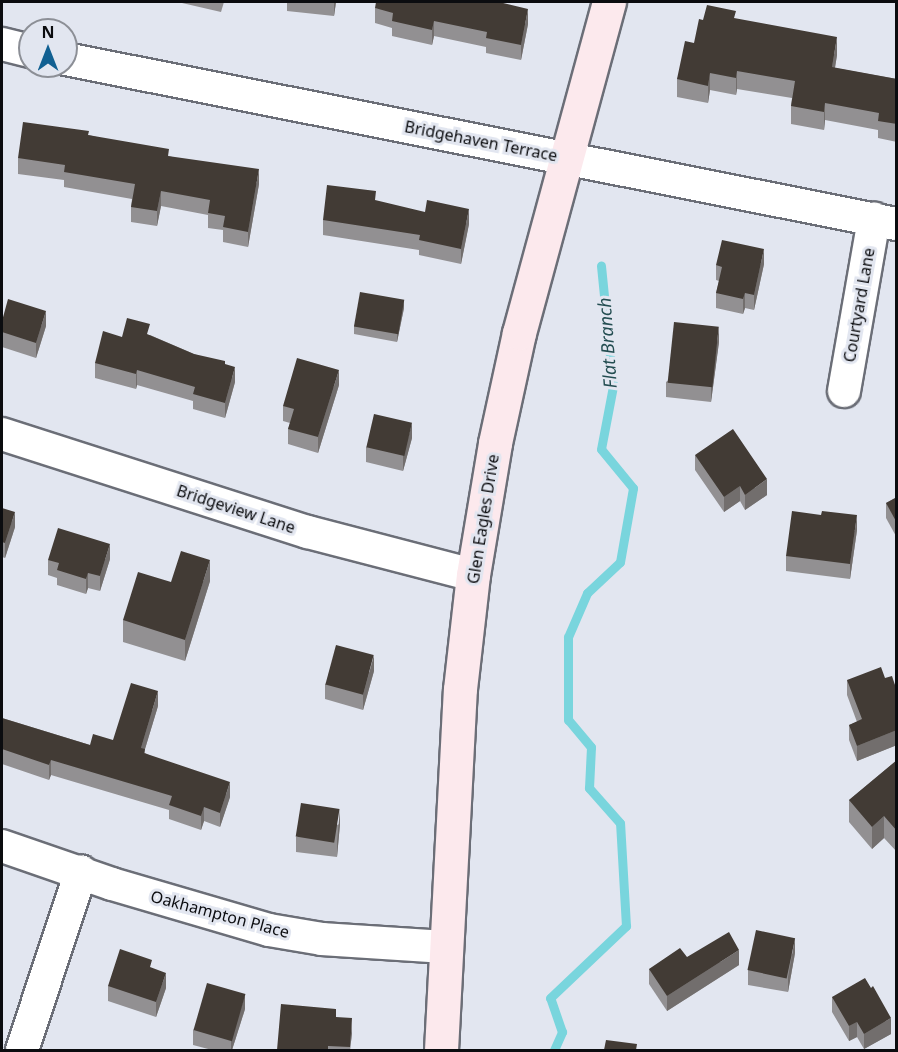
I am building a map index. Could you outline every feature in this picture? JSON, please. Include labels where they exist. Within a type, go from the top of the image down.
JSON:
[{"type":"street","name":"Glen Eagles Drive","points":[[441,1050],[460,689],[473,575],[495,443],[519,333],[609,2]]},
{"type":"street","points":[[2,44],[18,48]]},
{"type":"street","name":"Bridgehaven Terrace","points":[[78,61],[885,221]]},
{"type":"street","name":"Courtyard Lane","points":[[844,391],[885,221]]},
{"type":"street","name":"Bridgeview Lane","points":[[2,434],[308,532],[473,575]]},
{"type":"street","name":"Oakhampton Place","points":[[2,846],[112,884],[269,930],[322,939],[445,947]]},
{"type":"street","points":[[22,1050],[81,872]]},
{"type":"building","points":[[376,2],[499,2],[528,9],[521,45],[486,38],[487,32],[434,21],[432,30],[392,21],[393,13],[375,8]]},
{"type":"building","points":[[707,5],[736,11],[734,18],[837,37],[832,67],[897,79],[897,124],[878,121],[879,113],[825,103],[824,112],[791,106],[795,81],[737,71],[736,78],[710,73],[708,86],[677,79],[685,41],[694,43],[699,19],[703,20]]},
{"type":"building","points":[[23,122],[89,131],[88,135],[169,149],[168,156],[259,169],[248,232],[223,227],[225,216],[208,213],[210,200],[161,191],[157,211],[131,207],[135,184],[64,172],[65,165],[18,158]]},
{"type":"building","points":[[327,185],[376,191],[375,200],[425,212],[427,200],[469,209],[461,249],[419,240],[420,235],[323,220]]},
{"type":"building","points":[[722,240],[764,249],[754,295],[745,293],[743,299],[716,293],[722,267],[716,265]]},
{"type":"building","points":[[360,292],[404,300],[398,334],[354,326]]},
{"type":"building","points":[[8,299],[46,311],[36,343],[2,332],[2,321]]},
{"type":"building","points":[[127,318],[150,324],[147,334],[194,354],[225,361],[225,364],[235,367],[225,403],[193,394],[195,387],[137,370],[136,374],[95,363],[103,331],[122,337]]},
{"type":"building","points":[[674,322],[719,327],[712,387],[668,383]]},
{"type":"building","points":[[297,358],[339,370],[318,437],[288,429],[294,409],[283,406]]},
{"type":"building","points":[[374,414],[412,423],[404,456],[366,447]]},
{"type":"building","points":[[733,429],[767,479],[745,495],[740,486],[724,497],[695,455]]},
{"type":"building","points":[[897,497],[897,523],[886,503]]},
{"type":"building","points":[[2,508],[15,512],[5,543],[2,542]]},
{"type":"building","points":[[792,511],[821,515],[822,511],[857,515],[850,564],[786,556]]},
{"type":"building","points":[[58,528],[110,544],[100,576],[88,573],[86,579],[57,570],[59,563],[48,560]]},
{"type":"building","points":[[181,551],[210,560],[185,640],[123,620],[138,572],[171,582]]},
{"type":"building","points":[[336,645],[374,655],[363,695],[325,685]]},
{"type":"building","points":[[881,667],[885,678],[892,676],[895,685],[897,684],[897,730],[857,746],[849,725],[862,719],[847,680]]},
{"type":"building","points":[[131,683],[158,691],[141,748],[145,749],[144,753],[230,782],[220,813],[204,807],[201,816],[169,805],[172,796],[51,760],[49,765],[2,749],[2,718],[90,745],[93,734],[113,740]]},
{"type":"building","points":[[897,760],[897,831],[884,816],[872,827],[849,800]]},
{"type":"building","points":[[301,803],[340,809],[334,843],[296,837]]},
{"type":"building","points":[[756,930],[795,938],[787,978],[747,970]]},
{"type":"building","points":[[729,932],[739,950],[667,996],[649,969],[680,948],[687,957]]},
{"type":"building","points":[[120,949],[152,960],[150,967],[166,973],[156,1002],[108,986]]},
{"type":"building","points":[[865,978],[871,988],[873,986],[891,1018],[864,1034],[857,1022],[849,1026],[832,997]]},
{"type":"building","points":[[207,983],[245,994],[232,1041],[193,1030]]},
{"type":"building","points":[[281,1004],[336,1009],[336,1017],[352,1018],[350,1047],[328,1046],[328,1050],[277,1050]]},
{"type":"building","points":[[606,1040],[637,1044],[636,1050],[604,1050]]},
{"type":"waterway","name":"Flat Branch","points":[[554,1050],[562,1032],[550,998],[626,926],[620,823],[589,788],[591,747],[568,720],[568,637],[587,593],[620,562],[633,488],[601,449],[613,386],[601,266]]}]
